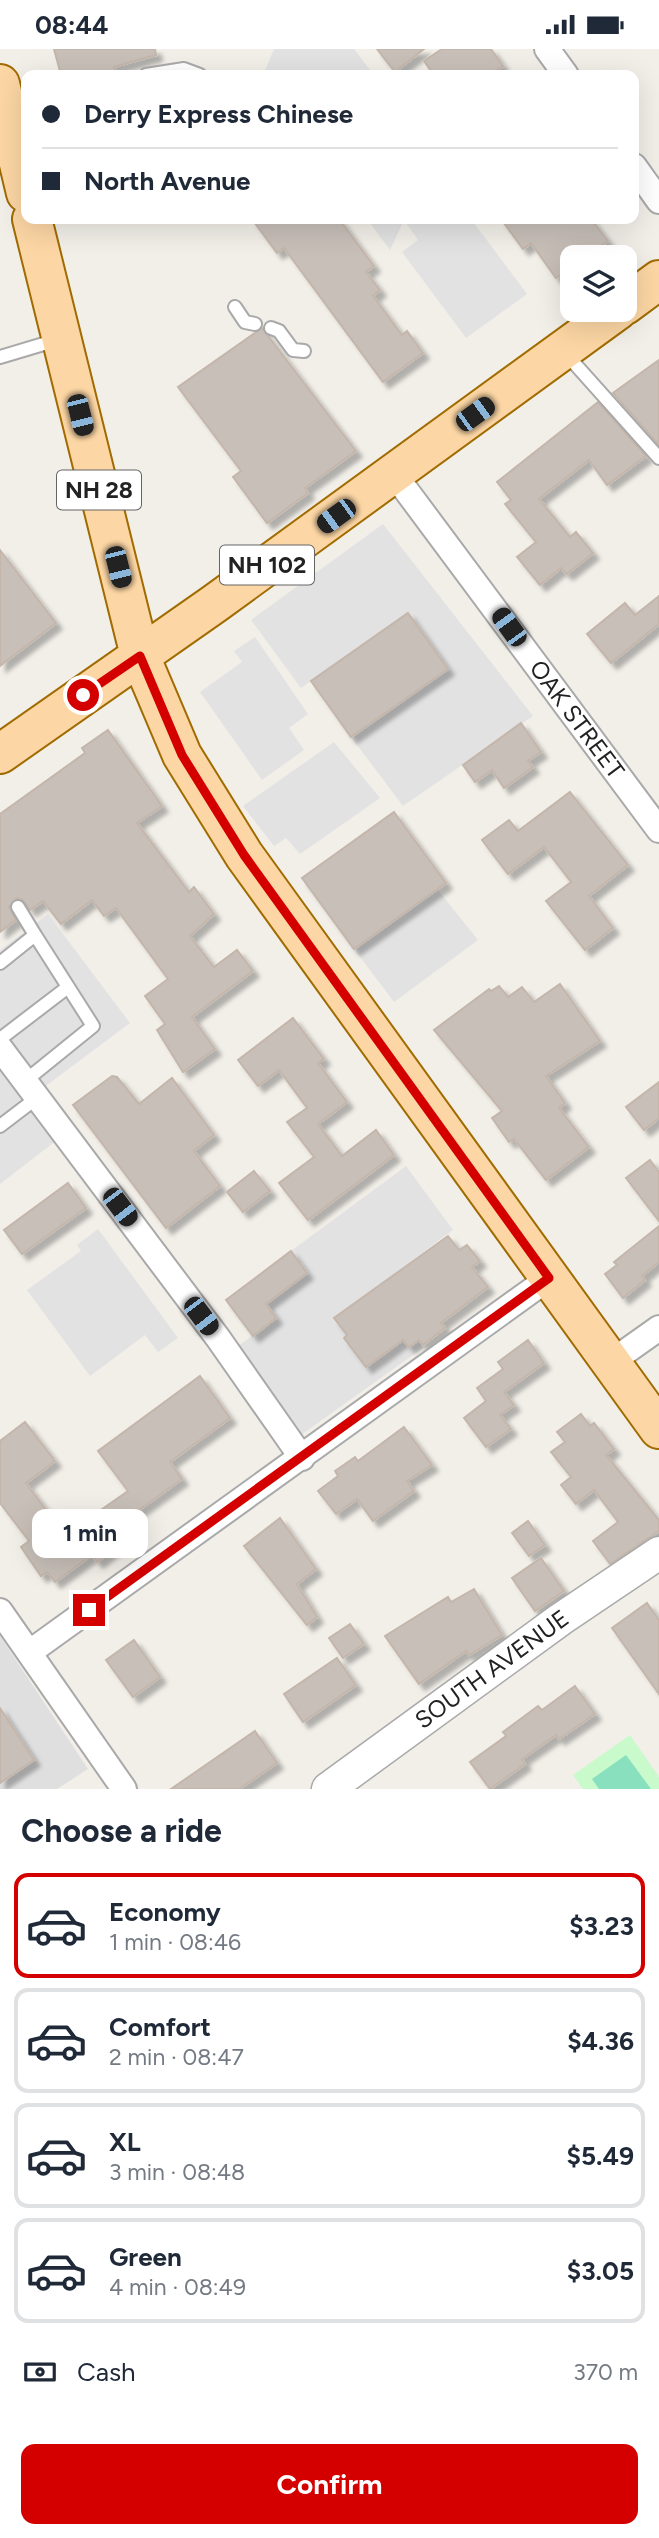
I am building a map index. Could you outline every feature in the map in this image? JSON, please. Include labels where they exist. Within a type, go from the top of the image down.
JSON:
[{"type":"main road","points":[[0,85],[20,134]]},
{"type":"main road","name":"NH 28","points":[[33,224],[140,656],[182,755],[244,855],[659,1429]]},
{"type":"main road","points":[[637,296],[659,280]]},
{"type":"main road","name":"NH 102","points":[[0,754],[394,474],[602,322]]},
{"type":"street","points":[[547,49],[562,70]]},
{"type":"street","points":[[639,173],[659,201]]},
{"type":"street","name":"OAK STREET","points":[[394,474],[659,829]]},
{"type":"street","points":[[0,1048],[218,1338],[302,1458]]},
{"type":"street","points":[[30,1652],[549,1278]]},
{"type":"street","points":[[611,1362],[659,1328]]},
{"type":"street","name":"SOUTH AVENUE","points":[[328,1789],[561,1619],[659,1553]]},
{"type":"street","points":[[0,1611],[124,1789]]},
{"type":"lane","points":[[235,307],[245,322],[255,324]]},
{"type":"lane","points":[[271,328],[279,331],[293,350],[304,351]]},
{"type":"lane","points":[[0,357],[60,339]]},
{"type":"lane","points":[[563,350],[659,458]]},
{"type":"lane","points":[[0,1126],[31,1089],[93,1026],[18,907]]},
{"type":"lane","points":[[0,963],[35,935]]},
{"type":"lane","points":[[0,1039],[68,987]]},
{"type":"shaded area","points":[[274,49],[354,49],[370,70],[265,70]]},
{"type":"shaded area","points":[[371,224],[402,224],[390,250]]},
{"type":"shaded area","points":[[407,224],[475,224],[527,294],[466,338],[402,252],[418,240]]},
{"type":"shaded area","points":[[383,524],[533,716],[403,806],[351,737],[447,669],[408,613],[301,688],[251,620]]},
{"type":"shaded area","points":[[255,637],[308,714],[289,728],[304,750],[262,780],[200,692],[242,662],[234,651]]},
{"type":"shaded area","points":[[334,742],[380,798],[300,854],[286,838],[274,846],[243,806]]},
{"type":"shaded area","points":[[437,889],[478,940],[394,1002],[354,949]]},
{"type":"shaded area","points":[[48,914],[130,1023],[39,1091],[0,1039],[0,950]]},
{"type":"shaded area","points":[[0,1066],[57,1140],[0,1184]]},
{"type":"shaded area","points":[[406,1166],[453,1230],[334,1318],[347,1335],[344,1338],[366,1367],[403,1340],[409,1347],[419,1340],[424,1347],[301,1435],[238,1346],[276,1319],[266,1304],[307,1273],[291,1251]]},
{"type":"shaded area","points":[[98,1229],[178,1338],[158,1352],[145,1335],[90,1376],[27,1290],[81,1251],[77,1245]]},
{"type":"shaded area","points":[[0,1636],[88,1769],[57,1789],[0,1789]]},
{"type":"green space","points":[[630,1735],[659,1777],[659,1789],[583,1789],[573,1775]]},
{"type":"green space","points":[[626,1755],[651,1789],[599,1789],[592,1779]]},
{"type":"building","points":[[54,49],[155,49],[156,55],[114,67],[115,70],[60,70]]},
{"type":"building","points":[[377,49],[424,49],[398,70],[393,70]]},
{"type":"building","points":[[442,49],[491,49],[503,66],[497,70],[430,70],[424,61]]},
{"type":"building","points":[[256,224],[343,224],[374,266],[366,272],[380,290],[373,296],[402,335],[407,331],[423,353],[383,382],[284,248],[277,253]]},
{"type":"building","points":[[505,224],[595,224],[608,241],[602,245],[560,245],[560,275],[556,278],[531,243],[523,249]]},
{"type":"building","points":[[262,328],[356,451],[305,488],[308,493],[267,523],[233,477],[241,471],[178,387]]},
{"type":"building","points":[[659,360],[659,445],[613,393]]},
{"type":"building","points":[[598,402],[646,456],[607,485],[589,460],[539,499],[570,537],[576,532],[593,553],[567,574],[561,568],[540,585],[517,557],[536,542],[505,504],[511,500],[497,482]]},
{"type":"building","points":[[0,550],[56,623],[0,666]]},
{"type":"building","points":[[659,596],[659,624],[611,663],[587,634],[625,603],[635,615]]},
{"type":"building","points":[[408,613],[448,669],[351,737],[311,681]]},
{"type":"building","points":[[521,723],[541,752],[528,761],[533,767],[504,788],[492,770],[475,782],[463,765]]},
{"type":"building","points":[[108,730],[162,806],[137,823],[189,892],[194,887],[214,914],[190,936],[214,967],[237,950],[253,971],[192,1017],[215,1049],[183,1072],[157,1030],[165,1024],[145,996],[168,979],[116,908],[104,916],[92,900],[61,924],[43,901],[30,910],[23,900],[17,898],[9,907],[16,920],[0,932],[0,814],[85,753],[82,748]]},
{"type":"building","points":[[570,792],[628,865],[589,896],[613,928],[585,950],[546,901],[571,882],[544,847],[508,874],[482,840],[509,820],[518,831]]},
{"type":"building","points":[[394,812],[446,883],[354,949],[302,878]]},
{"type":"building","points":[[560,984],[600,1041],[546,1076],[565,1103],[559,1108],[589,1147],[546,1180],[514,1139],[509,1142],[492,1118],[502,1111],[434,1030],[489,989],[491,991],[499,986],[508,997],[522,987],[534,1002]]},
{"type":"building","points":[[293,1018],[324,1059],[318,1063],[347,1102],[318,1124],[342,1156],[376,1130],[394,1155],[308,1220],[279,1183],[314,1157],[287,1122],[307,1108],[279,1070],[258,1086],[238,1060]]},
{"type":"building","points":[[112,1076],[117,1077],[139,1104],[172,1078],[214,1135],[194,1151],[220,1186],[166,1228],[73,1105]]},
{"type":"building","points":[[659,1082],[659,1118],[644,1130],[626,1107]]},
{"type":"building","points":[[650,1160],[659,1172],[659,1221],[626,1178]]},
{"type":"building","points":[[254,1171],[270,1191],[243,1212],[227,1192]]},
{"type":"building","points":[[68,1183],[86,1208],[22,1254],[4,1230]]},
{"type":"building","points":[[659,1226],[659,1262],[642,1276],[645,1280],[623,1298],[605,1274],[617,1265],[614,1262]]},
{"type":"building","points":[[448,1236],[459,1250],[467,1245],[480,1261],[472,1267],[488,1287],[441,1323],[445,1328],[423,1345],[419,1340],[409,1347],[403,1340],[366,1367],[344,1338],[347,1335],[334,1318]]},
{"type":"building","points":[[291,1251],[307,1273],[266,1304],[276,1318],[253,1336],[226,1300]]},
{"type":"building","points":[[528,1340],[544,1363],[504,1392],[514,1405],[500,1415],[511,1429],[486,1447],[464,1418],[486,1401],[477,1388],[503,1369],[498,1362]]},
{"type":"building","points":[[200,1376],[230,1418],[170,1462],[182,1479],[135,1513],[138,1518],[129,1524],[136,1532],[97,1562],[92,1555],[55,1582],[47,1572],[41,1576],[21,1547],[29,1541],[0,1503],[0,1441],[25,1422],[55,1461],[26,1483],[65,1535],[128,1491],[98,1451]]},
{"type":"building","points":[[581,1414],[590,1426],[594,1423],[614,1449],[606,1455],[659,1520],[659,1531],[610,1564],[593,1541],[618,1522],[594,1490],[576,1504],[561,1485],[571,1477],[551,1452],[565,1442],[557,1432]]},
{"type":"building","points":[[404,1427],[432,1465],[407,1481],[414,1491],[373,1521],[357,1499],[336,1514],[318,1491],[338,1476],[335,1471],[355,1457],[358,1461]]},
{"type":"building","points":[[280,1518],[316,1569],[297,1584],[317,1617],[307,1625],[244,1546]]},
{"type":"building","points":[[528,1521],[545,1545],[529,1556],[512,1533]]},
{"type":"building","points":[[541,1558],[564,1591],[535,1611],[512,1578]]},
{"type":"building","points":[[474,1589],[502,1635],[469,1655],[466,1651],[419,1684],[385,1636],[448,1597],[451,1602]]},
{"type":"building","points":[[647,1603],[659,1620],[659,1694],[612,1628]]},
{"type":"building","points":[[350,1624],[364,1644],[343,1658],[329,1638]]},
{"type":"building","points":[[134,1640],[160,1677],[133,1697],[106,1660]]},
{"type":"building","points":[[337,1658],[356,1685],[303,1722],[284,1694]]},
{"type":"building","points":[[575,1686],[595,1714],[559,1739],[556,1735],[522,1759],[525,1764],[490,1789],[470,1762],[506,1736],[503,1732],[538,1706],[542,1710]]},
{"type":"building","points":[[0,1708],[34,1760],[0,1783]]},
{"type":"building","points":[[255,1731],[277,1763],[239,1789],[171,1789]]},
{"type":"route","points":[[83,695],[140,656],[182,755],[244,855],[549,1278],[89,1610]]}]
